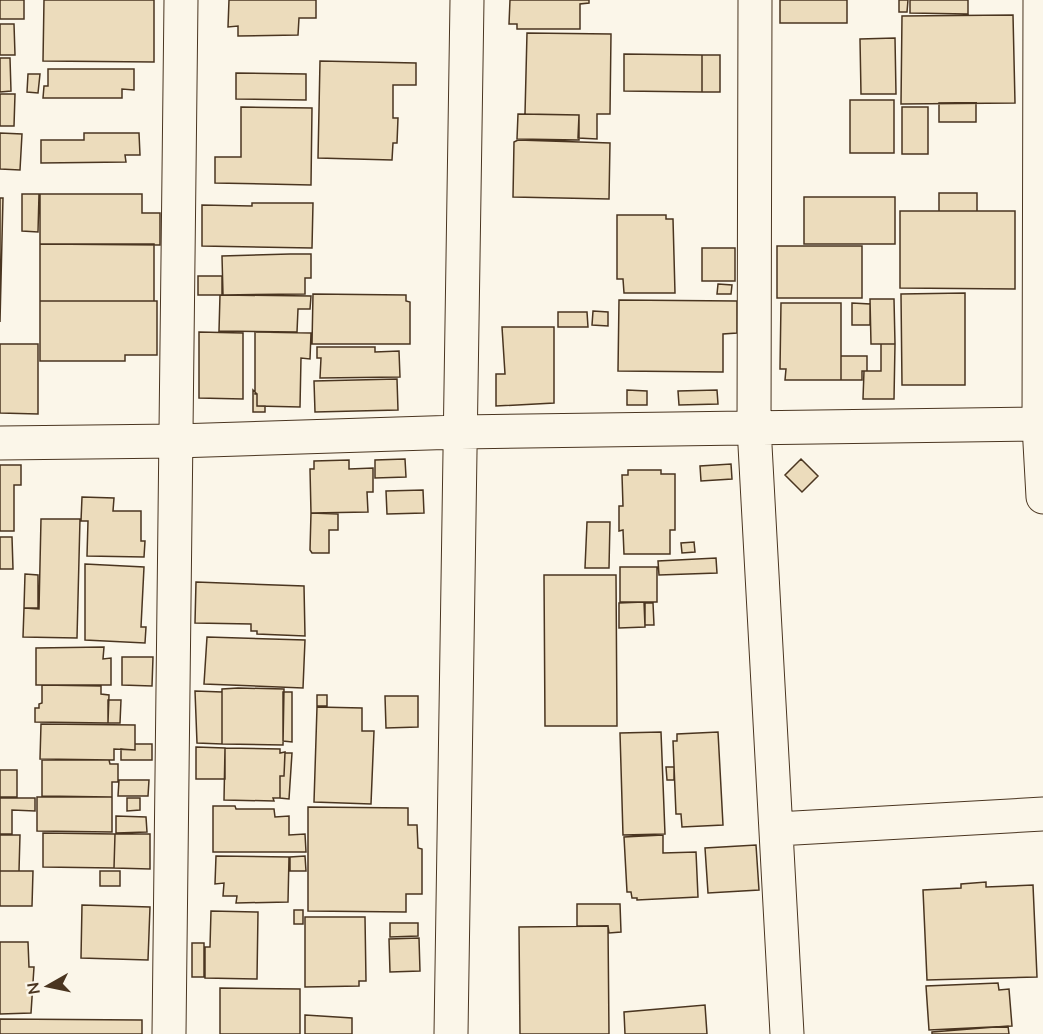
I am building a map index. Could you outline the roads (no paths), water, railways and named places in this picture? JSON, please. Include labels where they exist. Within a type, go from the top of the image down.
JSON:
[{"type":"street","points":[[169,1034],[181,0]]},
{"type":"street","points":[[451,1034],[467,0]]},
{"type":"street","points":[[755,0],[754,427],[787,1034]]},
{"type":"street","points":[[1040,0],[1043,497]]},
{"type":"street","points":[[0,443],[176,441],[460,432],[1041,424]]},
{"type":"street","points":[[777,829],[1043,814]]}]
